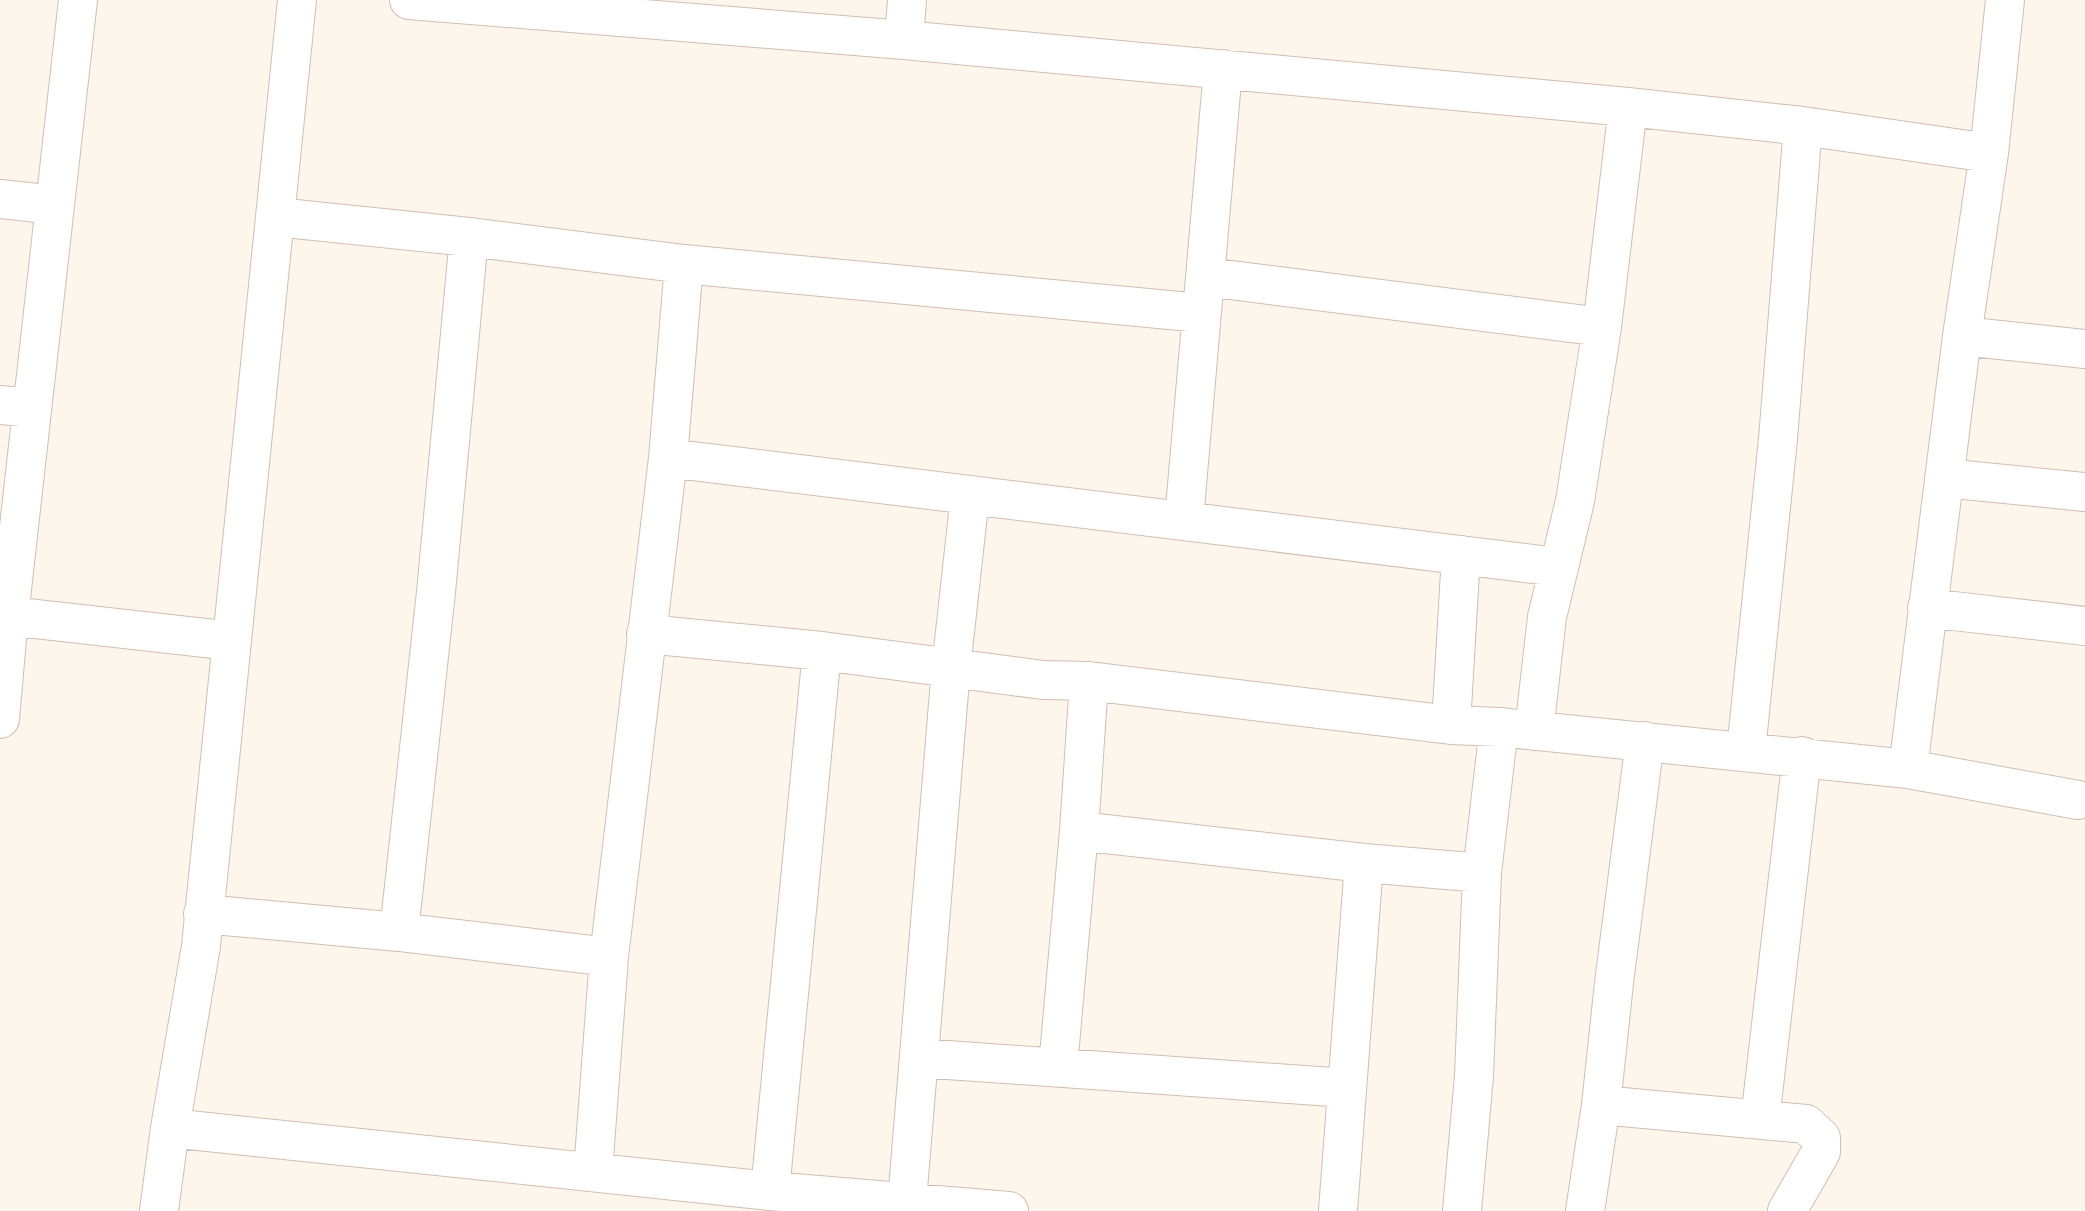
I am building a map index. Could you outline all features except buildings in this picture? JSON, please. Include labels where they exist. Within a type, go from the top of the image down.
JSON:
[{"type":"street","points":[[0,719],[9,616],[16,406],[55,205],[78,0]]},
{"type":"street","points":[[159,1211],[170,1128],[201,946],[297,0]]},
{"type":"street","points":[[409,0],[1223,68],[1628,107],[1803,126],[1989,153]]},
{"type":"street","points":[[904,40],[907,0]]},
{"type":"street","points":[[1908,769],[1962,336],[1989,153],[2005,0]]},
{"type":"street","points":[[1184,520],[1223,68]]},
{"type":"street","points":[[1462,1211],[1474,1076],[1482,873],[1575,501],[1602,327],[1628,107]]},
{"type":"street","points":[[1746,751],[1778,439],[1803,126]]},
{"type":"street","points":[[0,199],[55,205]]},
{"type":"street","points":[[276,217],[469,237],[684,264],[1204,295],[1602,327]]},
{"type":"street","points":[[399,932],[436,592],[469,237]]},
{"type":"street","points":[[593,1172],[609,957],[668,458],[684,264]]},
{"type":"street","points":[[1962,336],[2085,349]]},
{"type":"street","points":[[668,458],[1558,567]]},
{"type":"street","points":[[1944,478],[2085,492]]},
{"type":"street","points":[[907,1201],[951,668],[970,496]]},
{"type":"street","points":[[1451,725],[1461,555]]},
{"type":"street","points":[[1927,608],[2085,626]]},
{"type":"street","points":[[9,616],[232,641]]},
{"type":"street","points":[[646,634],[822,651],[1043,680],[1089,681],[1451,725],[1802,756],[1908,769],[2078,800]]},
{"type":"street","points":[[770,1191],[822,651]]},
{"type":"street","points":[[1058,1067],[1089,681]]},
{"type":"street","points":[[1585,1211],[1601,1105],[1645,741]]},
{"type":"street","points":[[1760,1119],[1802,756]]},
{"type":"street","points":[[1079,831],[1364,863],[1482,873]]},
{"type":"street","points":[[1338,1211],[1364,863]]},
{"type":"street","points":[[203,914],[399,932],[609,957]]},
{"type":"street","points":[[919,1058],[1347,1088]]},
{"type":"street","points":[[1601,1105],[1806,1124],[1821,1138],[1821,1152],[1787,1211]]},
{"type":"street","points":[[170,1128],[593,1172],[717,1198],[770,1191],[1009,1211]]}]
